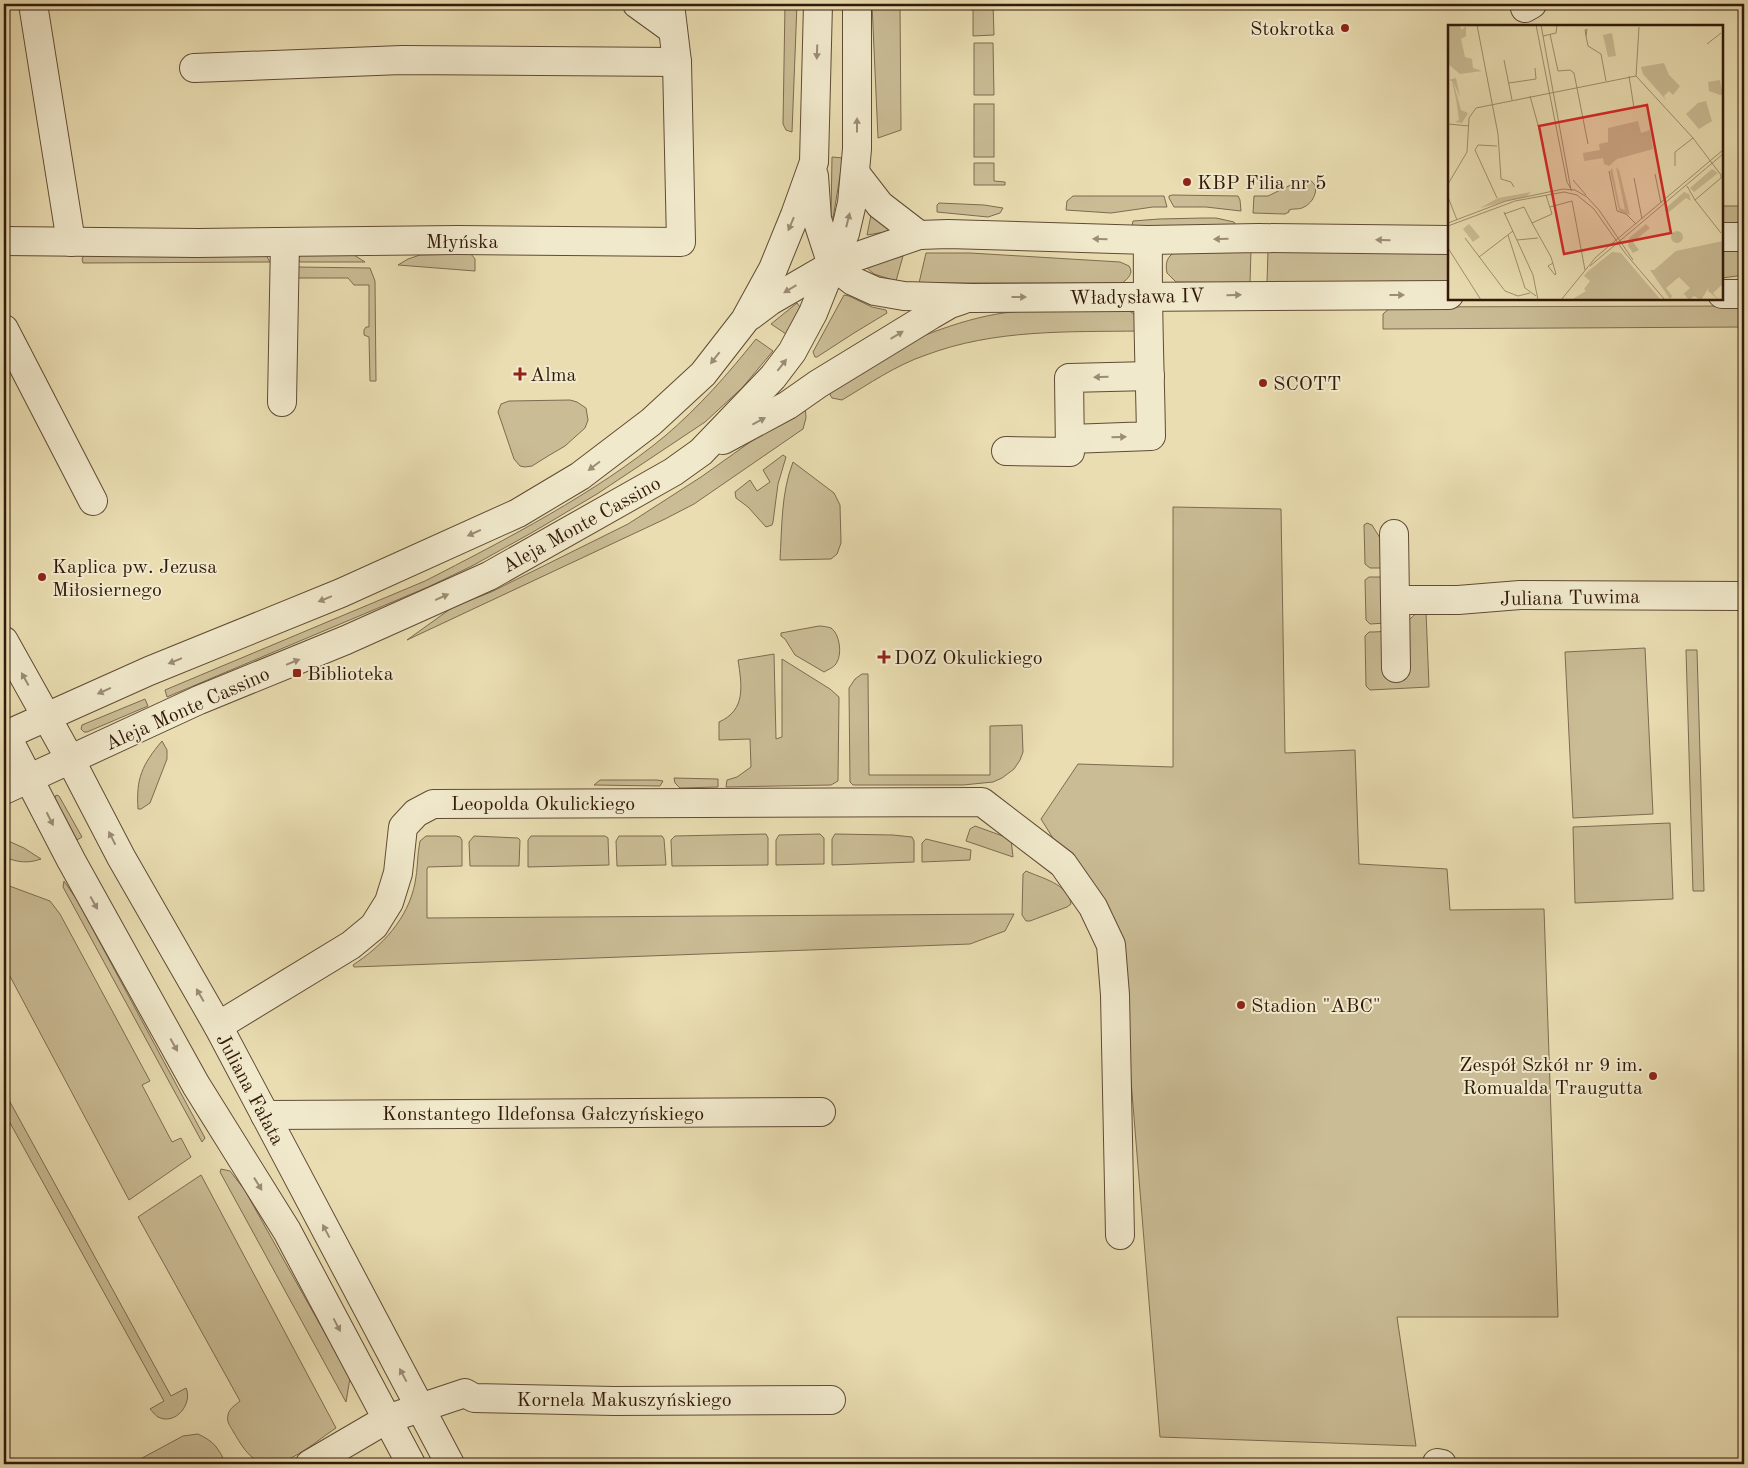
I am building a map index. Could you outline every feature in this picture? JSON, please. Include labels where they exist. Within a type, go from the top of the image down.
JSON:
[{"type":"street","points":[[33,4],[71,242]]},
{"type":"street","points":[[637,4],[672,17]]},
{"type":"street","name":"Aleja Monte Cassino","points":[[4,734],[156,668],[341,593],[518,513],[580,476],[652,422],[703,374],[745,320],[773,269],[795,215],[814,162],[818,4]]},
{"type":"street","name":"Aleja Monte Cassino","points":[[4,790],[199,700],[346,640],[489,576],[673,472],[701,452],[773,377],[792,352],[813,312],[845,233],[852,203],[858,149],[857,4]]},
{"type":"street","name":"Młyńska","points":[[4,241],[198,243],[457,240],[681,242],[677,62],[672,17]]},
{"type":"street","points":[[194,68],[402,60],[677,62]]},
{"type":"street","points":[[814,162],[817,220],[832,265]]},
{"type":"street","points":[[856,174],[880,205],[919,235]]},
{"type":"street","points":[[745,320],[770,301],[832,265],[919,235],[948,234],[1148,240],[1260,238],[1448,240]]},
{"type":"street","points":[[1723,237],[1744,237]]},
{"type":"street","points":[[1070,439],[1151,436],[1147,297],[1148,240]]},
{"type":"street","points":[[282,402],[285,242]]},
{"type":"street","name":"Władysława IV","points":[[832,265],[853,280],[875,291],[904,296],[970,298],[1448,295]]},
{"type":"street","points":[[1723,294],[1744,294]]},
{"type":"street","points":[[701,452],[788,405],[818,384],[950,304],[970,298]]},
{"type":"street","points":[[4,329],[93,501]]},
{"type":"street","points":[[1006,451],[1070,452],[1070,378],[1150,376]]},
{"type":"street","points":[[1394,534],[1396,668]]},
{"type":"street","name":"Juliana Tuwima","points":[[1395,600],[1458,600],[1520,596],[1744,596]]},
{"type":"street","points":[[4,641],[45,717]]},
{"type":"street","name":"Juliana Fałata","points":[[45,717],[70,759],[121,857],[218,1026],[450,1464]]},
{"type":"street","name":"Juliana Fałata","points":[[4,734],[70,860],[196,1086],[287,1231],[411,1464]]},
{"type":"street","name":"Leopolda Okulickiego","points":[[218,1026],[351,945],[374,926],[388,902],[398,873],[403,827],[416,813],[433,804],[982,802],[1063,864],[1093,907],[1111,945],[1115,995],[1120,1235]]},
{"type":"street","name":"Konstantego Ildefonsa Gałczyńskiego","points":[[264,1115],[822,1112]]},
{"type":"street","name":"Kornela Makuszyńskiego","points":[[310,1464],[388,1419],[465,1393],[474,1398],[614,1401],[831,1400]]},
{"type":"shaded area","points":[[785,4],[797,4],[792,132],[786,130],[783,124]]},
{"type":"shaded area","points":[[872,4],[900,4],[901,130],[878,138]]},
{"type":"shaded area","points":[[973,4],[993,4],[994,35],[973,36]]},
{"type":"shaded area","points":[[974,43],[993,43],[994,95],[974,95]]},
{"type":"shaded area","points":[[974,104],[994,104],[994,157],[974,157]]},
{"type":"shaded area","points":[[832,157],[843,158],[833,218],[831,215]]},
{"type":"shaded area","points":[[974,163],[994,163],[994,181],[1005,182],[1005,185],[974,185]]},
{"type":"shaded area","points":[[1303,179],[1313,183],[1316,191],[1312,200],[1304,207],[1289,210],[1285,214],[1253,213],[1254,196],[1268,196]]},
{"type":"shaded area","points":[[1172,195],[1238,196],[1241,211],[1206,207],[1174,207],[1169,198]]},
{"type":"shaded area","points":[[1073,196],[1164,196],[1167,207],[1111,213],[1066,210],[1067,201]]},
{"type":"shaded area","points":[[939,203],[984,205],[1003,208],[1000,213],[988,217],[937,212],[937,205]]},
{"type":"shaded area","points":[[1723,206],[1744,206],[1744,222],[1723,223]]},
{"type":"shaded area","points":[[871,215],[902,229],[867,235]]},
{"type":"shaded area","points":[[1216,218],[1234,222],[1236,226],[1132,226],[1133,221]]},
{"type":"shaded area","points":[[1723,248],[1744,248],[1744,275],[1723,278]]},
{"type":"shaded area","points":[[1448,249],[1448,282],[1267,283],[1268,250]]},
{"type":"shaded area","points":[[1251,250],[1250,283],[1176,282],[1167,273],[1166,266],[1168,260],[1177,251]]},
{"type":"shaded area","points":[[926,253],[970,253],[1120,262],[1129,266],[1131,273],[1122,283],[919,283]]},
{"type":"shaded area","points":[[471,254],[475,259],[475,271],[398,265],[420,255]]},
{"type":"shaded area","points":[[84,255],[266,255],[270,262],[83,263]]},
{"type":"shaded area","points":[[301,255],[354,255],[365,262],[300,262],[298,259]]},
{"type":"shaded area","points":[[903,256],[896,281],[874,274],[867,268],[885,261]]},
{"type":"shaded area","points":[[297,267],[370,268],[375,281],[376,381],[370,381],[369,337],[364,335],[364,330],[366,327],[369,327],[369,285],[354,285],[348,278],[297,278]]},
{"type":"shaded area","points":[[844,295],[872,307],[886,310],[887,313],[815,357],[813,352]]},
{"type":"shaded area","points":[[797,303],[800,307],[786,334],[771,324]]},
{"type":"shaded area","points":[[1744,306],[1744,327],[1383,329],[1383,314],[1391,307]]},
{"type":"shaded area","points":[[1126,309],[1136,315],[1141,331],[1059,332],[978,340],[915,359],[883,375],[842,400],[832,398],[828,391],[863,365],[890,350],[942,329],[978,318],[995,314],[1026,311]]},
{"type":"shaded area","points":[[756,339],[773,351],[742,388],[705,422],[597,494],[472,566],[428,587],[167,697],[165,690],[425,581],[518,532],[580,496],[638,457],[678,425],[713,390]]},
{"type":"shaded area","points":[[570,400],[586,408],[588,420],[585,428],[565,446],[532,466],[520,466],[514,459],[498,412],[501,404],[509,401]]},
{"type":"shaded area","points":[[805,403],[806,418],[803,429],[694,504],[407,640],[453,607],[491,592],[628,524],[701,477]]},
{"type":"shaded area","points":[[783,455],[786,457],[778,484],[773,522],[772,525],[766,527],[748,507],[736,498],[735,492],[750,480],[757,491],[770,482],[763,470]]},
{"type":"shaded area","points":[[793,462],[834,493],[840,505],[841,543],[837,554],[831,559],[780,560],[784,498]]},
{"type":"shaded area","points":[[1173,507],[1281,509],[1285,753],[1355,750],[1359,864],[1447,869],[1450,910],[1544,909],[1558,1317],[1397,1317],[1416,1446],[1160,1437],[1120,945],[1041,819],[1078,764],[1173,767]]},
{"type":"shaded area","points":[[1367,523],[1372,525],[1385,546],[1385,568],[1370,568],[1365,564],[1364,525]]},
{"type":"shaded area","points":[[1369,577],[1385,577],[1386,623],[1370,624],[1366,620],[1365,580]]},
{"type":"shaded area","points":[[1421,610],[1426,611],[1429,687],[1370,690],[1366,686],[1365,636],[1369,632],[1396,628]]},
{"type":"shaded area","points":[[819,626],[831,628],[839,644],[839,658],[836,664],[824,672],[795,655],[781,636],[781,633]]},
{"type":"shaded area","points":[[1645,648],[1653,814],[1573,818],[1565,652]]},
{"type":"shaded area","points":[[1686,650],[1697,650],[1704,891],[1693,891]]},
{"type":"shaded area","points":[[774,654],[776,739],[782,737],[782,659],[830,689],[839,697],[838,781],[831,785],[726,787],[727,780],[737,777],[751,767],[750,739],[719,740],[719,722],[734,711],[740,696],[741,679],[738,660]]},
{"type":"shaded area","points":[[862,674],[868,674],[869,775],[990,775],[990,726],[1022,725],[1023,752],[1020,760],[1014,769],[993,782],[963,785],[853,785],[850,782],[849,688],[855,679]]},
{"type":"shaded area","points":[[145,699],[148,706],[87,732],[81,729],[82,725]]},
{"type":"shaded area","points":[[162,741],[167,750],[167,759],[150,803],[138,809],[139,780],[145,765]]},
{"type":"shaded area","points":[[674,778],[718,779],[718,787],[680,788],[675,783]]},
{"type":"shaded area","points":[[600,780],[663,781],[660,786],[594,785]]},
{"type":"shaded area","points":[[56,795],[59,796],[82,837],[77,840],[55,798]]},
{"type":"shaded area","points":[[1670,823],[1673,899],[1575,903],[1573,827]]},
{"type":"shaded area","points":[[975,826],[1011,839],[1013,857],[966,841],[970,829]]},
{"type":"shaded area","points":[[766,834],[768,838],[768,865],[672,866],[671,840],[675,836]]},
{"type":"shaded area","points":[[820,834],[824,838],[824,864],[776,865],[776,840],[779,835]]},
{"type":"shaded area","points":[[835,834],[912,837],[914,841],[914,862],[832,865],[832,839]]},
{"type":"shaded area","points":[[426,836],[456,836],[462,840],[462,866],[428,867],[427,869],[427,918],[1014,914],[1005,931],[970,944],[354,967],[353,965],[384,940],[400,920],[412,896],[420,841]]},
{"type":"shaded area","points":[[474,836],[518,838],[520,840],[519,866],[470,866],[469,842]]},
{"type":"shaded area","points":[[531,836],[605,836],[608,838],[609,865],[528,867],[528,840]]},
{"type":"shaded area","points":[[619,836],[662,836],[664,839],[666,865],[617,866],[616,841]]},
{"type":"shaded area","points":[[4,839],[24,848],[41,859],[22,862],[4,857]]},
{"type":"shaded area","points":[[926,839],[971,850],[970,860],[922,862],[922,843]]},
{"type":"shaded area","points":[[1026,871],[1060,887],[1069,897],[1071,904],[1026,921],[1022,915],[1023,874]]},
{"type":"shaded area","points":[[64,881],[77,900],[205,1138],[202,1142],[63,887]]},
{"type":"shaded area","points":[[4,884],[50,901],[60,914],[150,1081],[142,1085],[172,1142],[181,1138],[191,1157],[129,1200],[4,965]]},
{"type":"shaded area","points":[[4,1091],[171,1396],[186,1388],[187,1400],[177,1416],[165,1419],[158,1417],[150,1409],[164,1401],[4,1112]]},
{"type":"shaded area","points":[[221,1169],[230,1171],[244,1189],[350,1378],[346,1402],[220,1172]]},
{"type":"shaded area","points":[[201,1175],[336,1428],[295,1456],[277,1463],[269,1464],[257,1461],[244,1448],[230,1427],[229,1413],[240,1401],[138,1217]]},
{"type":"shaded area","points":[[198,1434],[215,1446],[226,1464],[131,1464],[183,1436]]},
{"type":"place","name":"Stokrotka","points":[[1345,28]]},
{"type":"place","name":"KBP Filia nr 5","points":[[1187,182]]},
{"type":"place","name":"Alma","points":[[520,374]]},
{"type":"place","name":"SCOTT","points":[[1263,383]]},
{"type":"place","name":"Kaplica pw. Jezusa Miłosiernego","points":[[42,577]]},
{"type":"place","name":"DOZ Okulickiego","points":[[884,657]]},
{"type":"place","name":"Biblioteka","points":[[297,673]]},
{"type":"place","name":"Stadion \"ABC\"","points":[[1241,1005]]},
{"type":"place","name":"Zespół Szkół nr 9 im. Romualda Traugutta","points":[[1653,1076]]}]
